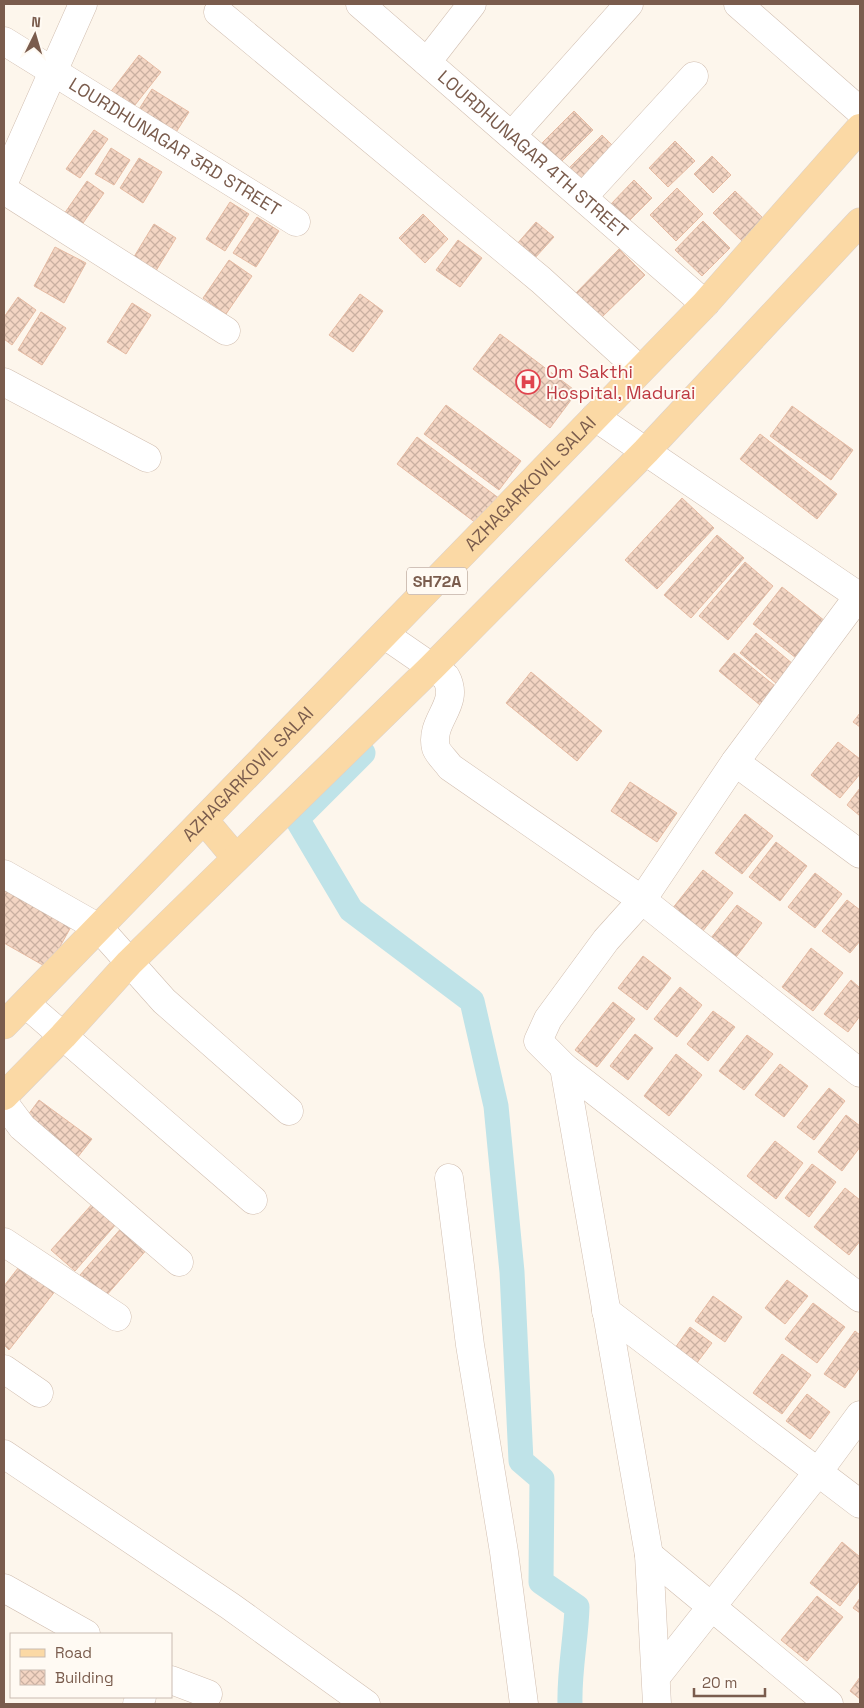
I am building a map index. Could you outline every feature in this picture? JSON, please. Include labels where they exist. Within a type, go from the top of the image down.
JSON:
[{"type":"main road","name":"AZHAGARKOVIL SALAI","points":[[4,1025],[705,304],[860,128]]},
{"type":"main road","points":[[4,1096],[63,1036],[129,963],[236,858],[439,672],[651,455],[860,222]]},
{"type":"main road","points":[[204,820],[236,858]]},
{"type":"street","points":[[4,182],[83,4]]},
{"type":"street","name":"LOURDHUNAGAR 4TH STREET","points":[[360,4],[705,304]]},
{"type":"street","points":[[427,62],[472,4]]},
{"type":"street","points":[[512,135],[630,4]]},
{"type":"street","points":[[738,4],[860,111]]},
{"type":"street","points":[[215,7],[541,280],[639,370]]},
{"type":"street","name":"LOURDHUNAGAR 3RD STREET","points":[[4,41],[54,70],[296,222]]},
{"type":"street","points":[[583,197],[694,76]]},
{"type":"street","points":[[4,190],[226,331]]},
{"type":"street","points":[[4,382],[147,458]]},
{"type":"street","points":[[595,417],[860,596],[735,762],[642,900],[606,940],[548,1019],[538,1041],[564,1067],[860,1298]]},
{"type":"street","points":[[385,635],[439,672],[452,687],[451,697],[436,729],[436,748],[450,767],[642,900],[860,1073]]},
{"type":"street","points":[[735,762],[860,854]]},
{"type":"street","points":[[4,874],[99,928],[176,1013],[289,1111]]},
{"type":"street","points":[[26,1004],[253,1200]]},
{"type":"street","points":[[564,1067],[649,1555],[657,1704]]},
{"type":"street","points":[[4,1103],[22,1127],[179,1262]]},
{"type":"street","points":[[449,1178],[470,1345],[504,1552],[524,1704]]},
{"type":"street","points":[[4,1242],[117,1317]]},
{"type":"street","points":[[606,1311],[860,1504]]},
{"type":"street","points":[[4,1369],[39,1393]]},
{"type":"street","points":[[656,1677],[818,1472],[860,1415]]},
{"type":"street","points":[[4,1454],[230,1606],[366,1704]]},
{"type":"street","points":[[649,1555],[710,1608],[829,1704]]},
{"type":"street","points":[[4,1588],[84,1633]]},
{"type":"street","points":[[172,1680],[208,1694]]},
{"type":"building","points":[[139,55],[161,72],[131,110],[109,94]]},
{"type":"building","points":[[152,89],[189,112],[171,140],[134,117]]},
{"type":"building","points":[[574,111],[593,130],[560,163],[541,144]]},
{"type":"building","points":[[94,130],[108,139],[80,178],[66,169]]},
{"type":"building","points":[[602,135],[619,152],[586,185],[569,168]]},
{"type":"building","points":[[675,141],[695,161],[668,187],[649,168]]},
{"type":"building","points":[[111,148],[130,160],[114,185],[95,174]]},
{"type":"building","points":[[712,156],[731,175],[713,193],[694,174]]},
{"type":"building","points":[[139,158],[162,172],[143,203],[120,188]]},
{"type":"building","points":[[634,180],[652,198],[628,222],[611,204]]},
{"type":"building","points":[[87,181],[104,193],[81,226],[64,214]]},
{"type":"building","points":[[677,188],[703,214],[676,241],[650,215]]},
{"type":"building","points":[[735,191],[764,219],[742,241],[713,213]]},
{"type":"building","points":[[230,202],[249,214],[225,251],[206,239]]},
{"type":"building","points":[[423,214],[448,239],[425,263],[399,238]]},
{"type":"building","points":[[257,217],[279,231],[256,267],[233,253]]},
{"type":"building","points":[[703,221],[730,248],[702,276],[675,250]]},
{"type":"building","points":[[536,222],[554,237],[534,259],[517,244]]},
{"type":"building","points":[[154,224],[176,238],[154,274],[132,260]]},
{"type":"building","points":[[458,240],[482,258],[460,287],[436,270]]},
{"type":"building","points":[[55,247],[86,263],[64,303],[34,286]]},
{"type":"building","points":[[619,249],[645,275],[600,319],[575,294]]},
{"type":"building","points":[[229,260],[252,276],[226,314],[203,298]]},
{"type":"building","points":[[360,294],[383,311],[353,352],[329,335]]},
{"type":"building","points":[[18,297],[36,310],[12,345],[4,339],[4,317]]},
{"type":"building","points":[[132,303],[151,315],[126,354],[107,342]]},
{"type":"building","points":[[41,312],[66,328],[42,365],[18,350]]},
{"type":"building","points":[[500,334],[577,392],[550,428],[473,369]]},
{"type":"building","points":[[446,405],[521,461],[499,490],[424,434]]},
{"type":"building","points":[[792,406],[853,450],[831,480],[770,436]]},
{"type":"building","points":[[760,434],[837,494],[817,519],[740,459]]},
{"type":"building","points":[[417,437],[500,499],[480,526],[397,464]]},
{"type":"building","points":[[682,498],[714,528],[657,589],[625,560]]},
{"type":"building","points":[[717,535],[744,558],[691,618],[664,595]]},
{"type":"building","points":[[745,562],[773,586],[728,640],[699,616]]},
{"type":"building","points":[[782,587],[825,621],[796,658],[753,624]]},
{"type":"building","points":[[756,633],[793,664],[777,684],[740,653]]},
{"type":"building","points":[[734,653],[775,686],[760,705],[719,671]]},
{"type":"building","points":[[531,672],[602,731],[577,761],[506,703]]},
{"type":"building","points":[[860,713],[860,727],[853,722]]},
{"type":"building","points":[[838,742],[860,759],[860,774],[840,798],[811,775]]},
{"type":"building","points":[[630,782],[677,813],[657,842],[611,811]]},
{"type":"building","points":[[860,788],[860,816],[847,805]]},
{"type":"building","points":[[745,814],[773,836],[742,874],[715,853]]},
{"type":"building","points":[[776,842],[807,866],[780,901],[749,877]]},
{"type":"building","points":[[703,870],[733,893],[702,932],[672,909]]},
{"type":"building","points":[[815,873],[842,894],[815,928],[788,907]]},
{"type":"building","points":[[4,886],[72,925],[48,968],[4,943]]},
{"type":"building","points":[[847,900],[860,910],[860,941],[850,953],[822,931]]},
{"type":"building","points":[[737,905],[762,923],[736,957],[711,938]]},
{"type":"building","points":[[811,948],[843,973],[813,1011],[782,987]]},
{"type":"building","points":[[643,956],[671,978],[647,1010],[618,988]]},
{"type":"building","points":[[851,980],[860,988],[860,1016],[848,1032],[824,1014]]},
{"type":"building","points":[[680,987],[702,1005],[677,1037],[654,1019]]},
{"type":"building","points":[[613,1002],[635,1019],[597,1067],[575,1050]]},
{"type":"building","points":[[713,1011],[735,1027],[708,1061],[687,1044]]},
{"type":"building","points":[[635,1034],[653,1048],[628,1080],[610,1066]]},
{"type":"building","points":[[747,1035],[773,1054],[744,1090],[719,1071]]},
{"type":"building","points":[[676,1054],[702,1075],[669,1116],[644,1096]]},
{"type":"building","points":[[780,1064],[808,1086],[784,1117],[755,1095]]},
{"type":"building","points":[[829,1088],[845,1101],[814,1140],[797,1127]]},
{"type":"building","points":[[39,1100],[92,1139],[77,1158],[25,1119]]},
{"type":"building","points":[[846,1115],[860,1126],[860,1147],[842,1171],[818,1152]]},
{"type":"building","points":[[775,1141],[803,1163],[776,1199],[747,1176]]},
{"type":"building","points":[[812,1164],[836,1182],[809,1217],[785,1198]]},
{"type":"building","points":[[845,1188],[860,1200],[860,1241],[849,1255],[814,1227]]},
{"type":"building","points":[[94,1202],[117,1223],[75,1271],[51,1250]]},
{"type":"building","points":[[124,1225],[149,1247],[105,1297],[80,1275]]},
{"type":"building","points":[[22,1263],[56,1290],[9,1350],[4,1345],[4,1286]]},
{"type":"building","points":[[787,1280],[808,1296],[785,1324],[765,1308]]},
{"type":"building","points":[[713,1296],[742,1317],[725,1342],[695,1321]]},
{"type":"building","points":[[813,1303],[845,1327],[817,1363],[785,1339]]},
{"type":"building","points":[[690,1327],[712,1343],[696,1364],[675,1348]]},
{"type":"building","points":[[855,1331],[860,1335],[860,1367],[845,1388],[824,1374]]},
{"type":"building","points":[[782,1354],[811,1375],[782,1414],[753,1393]]},
{"type":"building","points":[[807,1394],[830,1412],[810,1439],[786,1421]]},
{"type":"building","points":[[842,1542],[860,1557],[860,1580],[840,1606],[810,1583]]},
{"type":"building","points":[[817,1596],[843,1617],[807,1661],[781,1640]]},
{"type":"building","points":[[860,1598],[860,1613],[853,1608]]},
{"type":"building","points":[[860,1677],[860,1699],[850,1691]]},
{"type":"waterway","points":[[363,753],[297,819],[351,910],[472,1001],[496,1106],[512,1272],[521,1461],[542,1479],[541,1582],[577,1607],[570,1704]]},
{"type":"place","name":"Om Sakthi Hospital, Madurai","points":[[528,382]]}]
